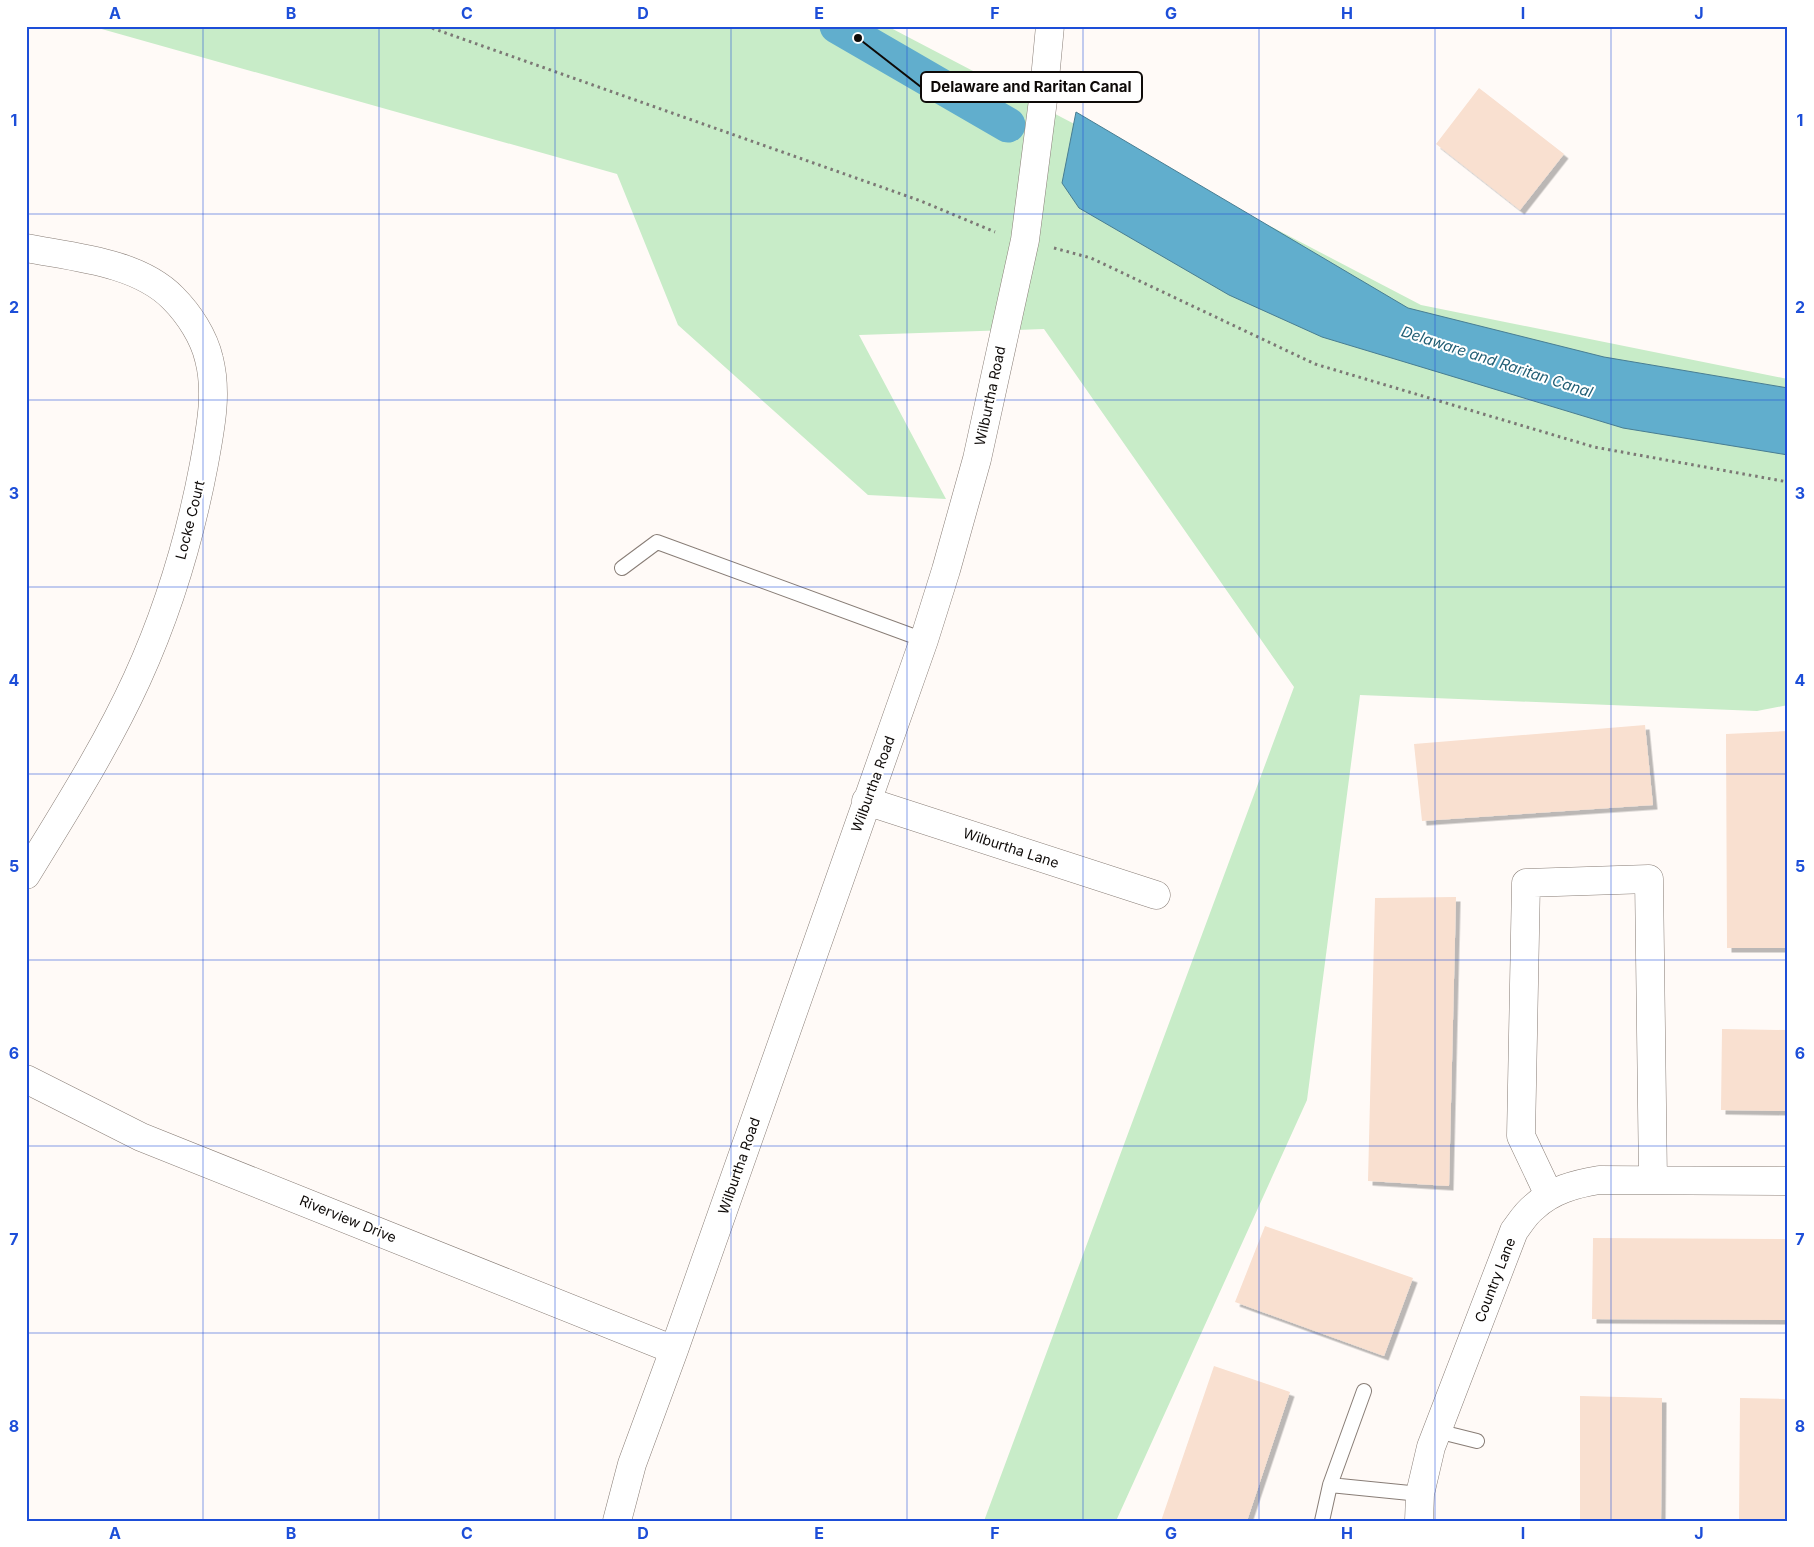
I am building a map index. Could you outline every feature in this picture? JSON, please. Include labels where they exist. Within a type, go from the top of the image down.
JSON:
[{"type":"street","name":"Wilburtha Road","points":[[617,1521],[632,1464],[674,1350],[924,640],[946,570],[977,459],[1025,240],[1043,100],[1050,26]]},
{"type":"street","name":"Locke Court","points":[[26,248],[113,266],[145,277],[173,297],[194,324],[209,358],[214,389],[211,426],[195,507],[168,602],[137,679],[100,753],[26,875]]},
{"type":"street","name":"Wilburtha Lane","points":[[866,801],[1156,895]]},
{"type":"street","points":[[1549,1195],[1521,1136],[1526,883],[1649,878],[1653,1180]]},
{"type":"street","name":"Riverview Drive","points":[[26,1079],[141,1137],[674,1350]]},
{"type":"street","name":"Country Lane","points":[[1420,1508],[1431,1447],[1437,1431],[1514,1231],[1533,1207],[1549,1195],[1573,1184],[1599,1180],[1788,1181]]},
{"type":"lane","points":[[622,568],[657,542],[924,640]]},
{"type":"lane","points":[[1322,1521],[1330,1485],[1364,1391]]},
{"type":"lane","points":[[1437,1431],[1477,1441]]},
{"type":"lane","points":[[1330,1485],[1420,1508]]},
{"type":"path","points":[[426,26],[921,201],[990,230]]},
{"type":"path","points":[[1055,248],[1091,258],[1315,364],[1594,447],[1788,482]]},
{"type":"green space","points":[[91,26],[887,26],[1421,305],[1788,379],[1788,705],[1757,711],[1360,695],[1307,1100],[1116,1521],[984,1521],[1294,687],[1044,329],[859,335],[946,499],[868,495],[678,325],[617,174]]},
{"type":"water","points":[[1076,112],[1408,308],[1604,357],[1788,388],[1788,455],[1623,428],[1322,337],[1229,295],[1079,208],[1062,183]]},
{"type":"building","points":[[1479,88],[1564,154],[1520,210],[1436,144]]},
{"type":"building","points":[[1645,725],[1653,805],[1422,821],[1414,744]]},
{"type":"building","points":[[1788,731],[1788,948],[1727,948],[1726,734]]},
{"type":"building","points":[[1456,897],[1449,1186],[1368,1181],[1375,898]]},
{"type":"building","points":[[1722,1029],[1788,1030],[1788,1111],[1721,1110]]},
{"type":"building","points":[[1265,1226],[1413,1278],[1384,1356],[1235,1302]]},
{"type":"building","points":[[1593,1238],[1788,1239],[1788,1320],[1592,1319]]},
{"type":"building","points":[[1214,1366],[1290,1392],[1247,1521],[1161,1521]]},
{"type":"building","points":[[1580,1396],[1662,1398],[1661,1521],[1580,1521]]},
{"type":"building","points":[[1740,1398],[1788,1399],[1788,1521],[1739,1521]]},
{"type":"waterway","name":"Delaware and Raritan Canal","points":[[837,26],[1008,125]]},
{"type":"place","name":"Delaware and Raritan Canal","points":[[858,38]]}]
